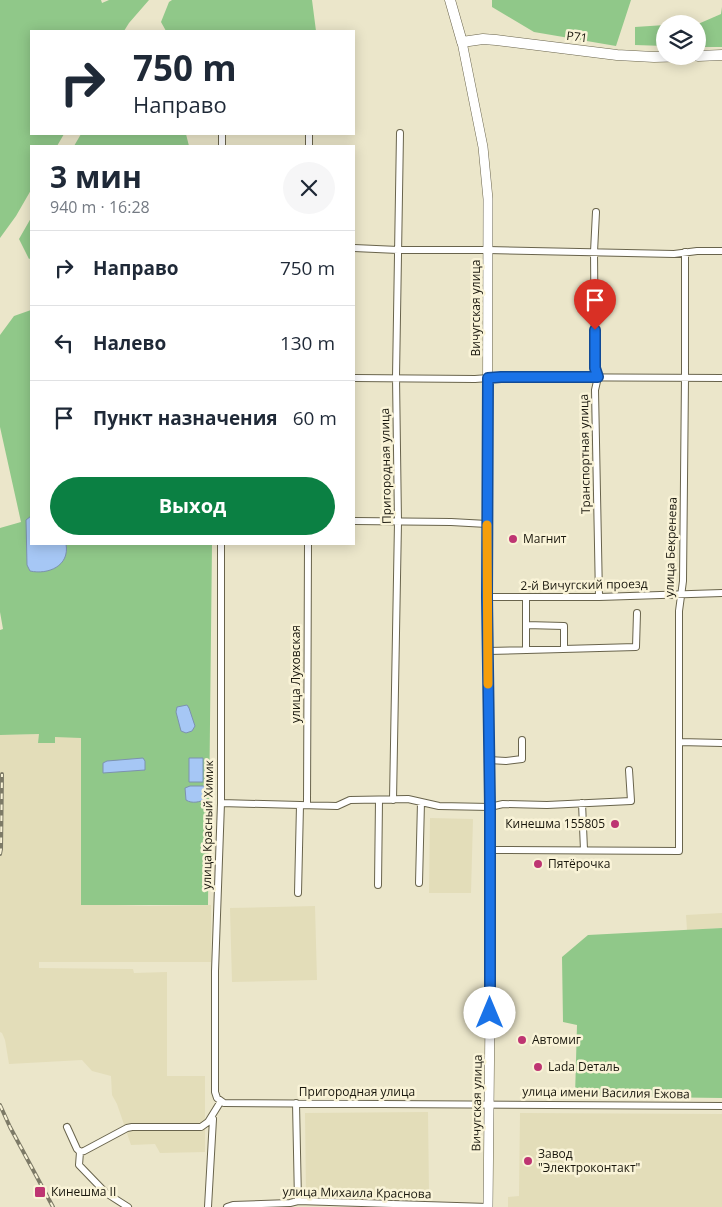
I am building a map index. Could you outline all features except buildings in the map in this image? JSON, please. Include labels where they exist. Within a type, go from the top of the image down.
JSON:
[{"type":"main road","points":[[450,0],[462,42]]},
{"type":"main road","name":"Р71","points":[[462,42],[484,39],[617,55],[656,57]]},
{"type":"main road","name":"Вичугская улица","points":[[462,42],[483,147],[488,199],[487,597],[490,760],[488,1207]]},
{"type":"main road","points":[[706,56],[722,55]]},
{"type":"street","name":"Пригородная улица","points":[[393,800],[398,522],[396,377],[400,133]]},
{"type":"street","name":"Транспортная улица","points":[[596,212],[594,252],[595,368],[598,377],[595,390],[599,597]]},
{"type":"street","points":[[355,248],[674,254],[722,251]]},
{"type":"street","name":"улица Бекренева","points":[[584,850],[679,851],[679,611],[683,581],[685,252]]},
{"type":"street","points":[[355,378],[722,378]]},
{"type":"street","points":[[355,521],[487,524]]},
{"type":"street","name":"улица Красный Химик","points":[[221,545],[221,803],[215,971],[215,1092],[217,1098],[222,1102]]},
{"type":"street","name":"улица Луховская","points":[[298,893],[303,805],[308,545]]},
{"type":"street","name":"2-й Вичугский проезд","points":[[487,597],[599,597],[722,593]]},
{"type":"street","points":[[526,597],[526,650]]},
{"type":"street","points":[[488,651],[636,646],[637,613]]},
{"type":"street","points":[[526,625],[564,626],[564,649]]},
{"type":"street","points":[[490,760],[522,759],[522,740]]},
{"type":"street","points":[[679,742],[722,743]]},
{"type":"street","points":[[221,803],[337,806],[350,800],[408,799],[439,806],[490,807],[503,804],[547,805],[631,801],[629,770]]},
{"type":"street","points":[[378,885],[379,800]]},
{"type":"street","points":[[419,884],[422,802]]},
{"type":"street","points":[[490,850],[584,850],[582,803]]},
{"type":"street","points":[[80,1152],[127,1128],[201,1127],[208,1122],[222,1102]]},
{"type":"street","name":"Пригородная улица","points":[[222,1102],[489,1103]]},
{"type":"street","points":[[296,1103],[298,1201]]},
{"type":"street","name":"улица имени Василия Ежова","points":[[489,1103],[722,1106]]},
{"type":"street","points":[[208,1207],[212,1119]]},
{"type":"street","points":[[67,1127],[80,1152],[79,1165],[106,1193],[128,1207]]},
{"type":"street","name":"улица Михаила Краснова","points":[[227,1207],[298,1201],[488,1207]]},
{"type":"shaded area","points":[[39,734],[39,743],[55,737],[81,737],[81,904],[211,905],[211,962],[39,962],[39,968],[133,969],[134,973],[167,972],[167,1076],[205,1076],[205,1152],[160,1153],[155,1144],[131,1145],[112,1095],[111,1076],[92,1071],[82,1060],[9,1064],[5,1040],[0,1032],[0,735]]},
{"type":"shaded area","points":[[430,818],[473,819],[471,893],[429,893]]},
{"type":"shaded area","points":[[315,906],[317,980],[232,982],[230,908]]},
{"type":"shaded area","points":[[722,913],[722,928],[687,930],[686,915]]},
{"type":"shaded area","points":[[428,1112],[429,1194],[306,1196],[305,1113]]},
{"type":"shaded area","name":"Завод \"Электроконтакт\"","points":[[520,1113],[722,1114],[722,1207],[508,1207],[508,1197],[519,1196]]},
{"type":"green space","points":[[0,0],[101,0],[102,3],[109,0],[149,0],[125,30],[30,30],[30,135],[63,135],[58,145],[30,145],[30,192],[0,238]]},
{"type":"green space","points":[[172,0],[312,0],[316,30],[165,30],[161,22],[169,2]]},
{"type":"green space","points":[[492,0],[631,0],[616,46],[534,32],[492,7]]},
{"type":"green space","points":[[722,7],[722,47],[706,47],[706,21],[721,14]]},
{"type":"green space","points":[[656,26],[656,46],[635,45],[635,27]]},
{"type":"green space","points":[[80,135],[186,135],[189,145],[75,145]]},
{"type":"green space","points":[[30,220],[30,258],[29,259],[19,239]]},
{"type":"green space","points":[[30,310],[30,545],[212,545],[208,905],[81,905],[81,738],[55,737],[55,743],[38,743],[39,734],[0,735],[0,630],[3,629],[0,612],[0,528],[21,522],[0,427],[0,335],[14,316]]},
{"type":"green space","points":[[722,928],[722,1098],[575,1096],[577,1025],[563,1022],[562,957],[588,935]]},
{"type":"water","points":[[30,517],[30,545],[66,545],[65,558],[56,567],[44,572],[30,571],[27,565],[26,520]]},
{"type":"water","points":[[187,705],[195,726],[192,731],[186,733],[181,731],[176,712],[177,707]]},
{"type":"water","points":[[143,758],[145,770],[103,773],[103,763],[107,761]]},
{"type":"water","points":[[189,758],[203,758],[203,782],[189,782]]},
{"type":"water","points":[[205,786],[207,788],[206,799],[196,802],[186,800],[185,788]]},
{"type":"railway","points":[[0,854],[2,774]]},
{"type":"railway","points":[[0,1105],[53,1207]]},
{"type":"slow traffic","points":[[487,525],[488,684]]},
{"type":"place","name":"Магнит","points":[[513,539]]},
{"type":"place","name":"Кинешма 155805","points":[[615,824]]},
{"type":"place","name":"Пятёрочка","points":[[538,864]]},
{"type":"place","name":"Автомиг","points":[[522,1040]]},
{"type":"place","name":"Lada Dеталь","points":[[538,1067]]},
{"type":"place","name":"Завод \"Электроконтакт\"","points":[[528,1161]]},
{"type":"place","name":"Кинешма II","points":[[40,1192]]},
{"type":"route","points":[[490,1013],[487,597],[488,378],[598,377],[595,368],[595,330]]}]
